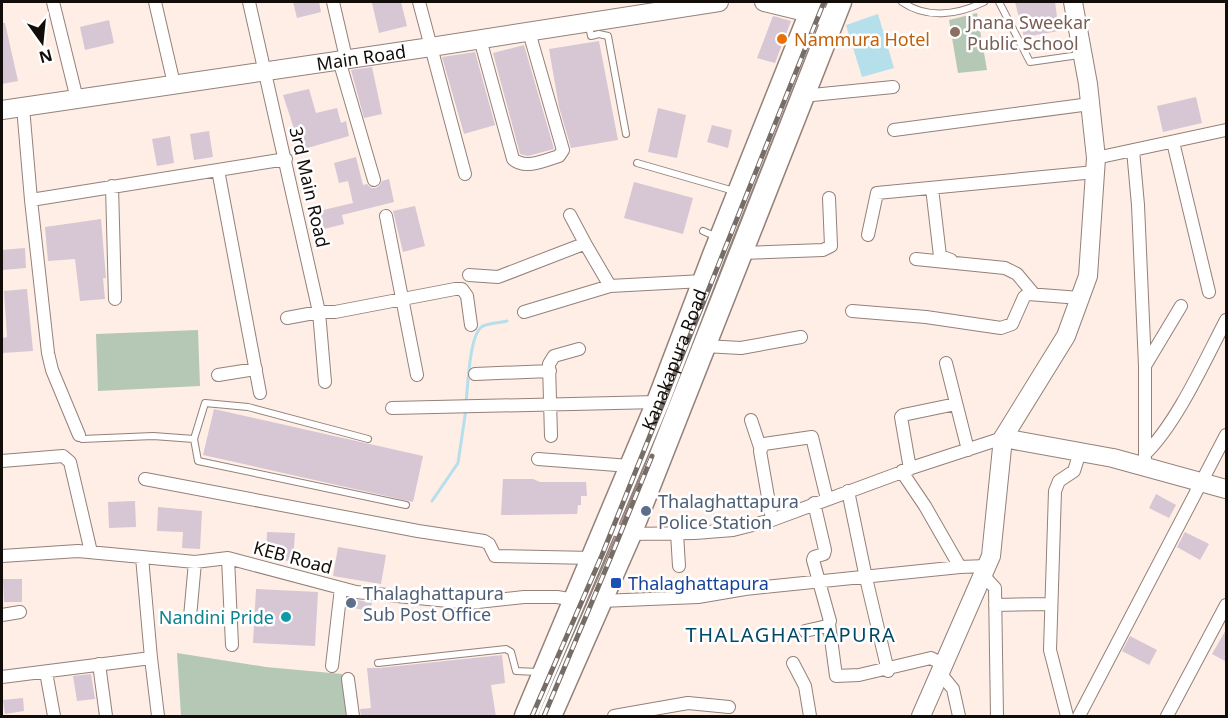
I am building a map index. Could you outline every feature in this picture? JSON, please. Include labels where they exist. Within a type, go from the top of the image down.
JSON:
[{"type":"highway","name":"Kanakapura Road","points":[[550,717],[630,534],[802,96],[825,9]]},
{"type":"highway","name":"Kanakapura Road","points":[[525,717],[658,402],[703,281],[712,235],[740,192],[825,9]]},
{"type":"street","points":[[53,2],[77,99]]},
{"type":"street","points":[[155,2],[174,84]]},
{"type":"street","name":"3rd Main Road","points":[[249,2],[319,312],[325,382]]},
{"type":"street","points":[[333,2],[343,59],[374,180]]},
{"type":"street","points":[[419,2],[465,174]]},
{"type":"street","name":"Main Road","points":[[2,110],[529,32],[670,5],[719,2]]},
{"type":"street","points":[[764,2],[825,9]]},
{"type":"street","points":[[921,717],[991,556],[1004,438],[1066,336],[1088,276],[1095,165],[1090,104],[1074,2]]},
{"type":"street","points":[[480,39],[513,159],[517,163],[527,164],[559,156],[563,150],[529,32]]},
{"type":"street","points":[[802,96],[893,87]]},
{"type":"street","points":[[894,130],[1090,104]]},
{"type":"street","points":[[23,107],[48,353],[52,370],[79,435]]},
{"type":"street","points":[[868,235],[878,193],[933,188],[1095,165],[1133,150],[1227,130]]},
{"type":"street","points":[[1173,142],[1209,292]]},
{"type":"street","points":[[1133,150],[1138,205],[1145,366],[1145,460]]},
{"type":"street","points":[[31,200],[286,159]]},
{"type":"street","points":[[218,170],[260,393]]},
{"type":"street","points":[[112,186],[116,299]]},
{"type":"street","points":[[933,188],[940,256],[958,263]]},
{"type":"street","points":[[740,253],[824,250],[831,246],[829,198]]},
{"type":"street","points":[[570,215],[610,286]]},
{"type":"street","points":[[386,216],[417,375]]},
{"type":"street","points":[[470,275],[498,277],[586,245]]},
{"type":"street","points":[[916,259],[1012,270],[1033,293]]},
{"type":"street","points":[[524,312],[610,286],[703,281]]},
{"type":"street","points":[[287,318],[319,312],[335,312],[401,298],[462,289],[467,296],[471,325]]},
{"type":"street","points":[[852,311],[926,317],[1001,328],[1012,324],[1024,297],[1033,293],[1080,298]]},
{"type":"street","points":[[1145,366],[1180,306]]},
{"type":"street","points":[[1145,460],[1161,437],[1227,320]]},
{"type":"street","points":[[704,346],[741,348],[801,337]]},
{"type":"street","points":[[551,436],[549,364],[554,356],[579,349]]},
{"type":"street","points":[[946,363],[968,450]]},
{"type":"street","points":[[218,375],[256,369]]},
{"type":"street","points":[[475,374],[550,371]]},
{"type":"street","points":[[392,408],[658,402]]},
{"type":"street","points":[[957,404],[903,414],[901,417],[905,470],[960,567]]},
{"type":"street","points":[[751,420],[760,447],[772,520]]},
{"type":"street","points":[[1079,717],[1227,435]]},
{"type":"street","points":[[760,447],[764,444],[812,437],[827,498]]},
{"type":"street","points":[[606,527],[630,534],[733,530],[772,520],[905,470],[1004,438],[1080,452],[1145,460],[1227,489]]},
{"type":"street","points":[[1067,717],[1050,650],[1055,491],[1059,481],[1074,471],[1080,452]]},
{"type":"street","points":[[2,461],[63,456],[70,462],[91,552]]},
{"type":"street","points":[[538,459],[630,466]]},
{"type":"street","points":[[144,479],[418,531],[484,541],[489,544],[495,556],[593,558]]},
{"type":"street","points":[[848,491],[887,670]]},
{"type":"street","points":[[814,503],[825,550],[824,554],[814,557],[813,560],[829,624],[836,676],[887,670],[931,658],[942,669],[953,689],[959,717]]},
{"type":"street","points":[[677,533],[679,566]]},
{"type":"street","name":"KEB Road","points":[[2,556],[78,551],[195,562],[228,558],[356,592],[469,603],[535,597],[575,600]]},
{"type":"street","points":[[142,557],[158,717]]},
{"type":"street","points":[[228,558],[232,645]]},
{"type":"street","points":[[190,617],[195,562]]},
{"type":"street","points":[[600,600],[698,597],[745,589],[960,567],[985,571]]},
{"type":"street","points":[[985,571],[995,588],[997,717]]},
{"type":"street","points":[[332,666],[341,588]]},
{"type":"street","points":[[994,605],[1050,604]]},
{"type":"street","points":[[1167,717],[1227,605]]},
{"type":"street","points":[[2,615],[20,612]]},
{"type":"street","points":[[805,631],[829,624]]},
{"type":"street","points":[[2,678],[151,657]]},
{"type":"street","points":[[793,663],[805,686],[810,717]]},
{"type":"street","points":[[99,664],[106,717]]},
{"type":"street","points":[[46,672],[54,717]]},
{"type":"street","points":[[348,679],[353,717]]},
{"type":"street","points":[[614,717],[688,703],[729,707]]},
{"type":"lane","points":[[902,2],[921,12],[938,14],[969,8],[984,2]]},
{"type":"lane","points":[[999,2],[1030,62],[1083,55]]},
{"type":"lane","points":[[588,22],[591,36],[600,34],[608,36],[626,134]]},
{"type":"lane","points":[[637,164],[740,192]]},
{"type":"lane","points":[[368,439],[248,407],[205,403],[194,439],[198,461],[406,505]]},
{"type":"lane","points":[[79,435],[82,439],[153,436],[194,439]]},
{"type":"lane","points":[[378,663],[506,649],[511,652],[516,671],[545,672]]},
{"type":"green space","points":[[977,13],[987,70],[958,73],[949,20]]},
{"type":"green space","points":[[198,330],[200,386],[98,391],[96,334]]},
{"type":"green space","points":[[177,653],[266,667],[342,674],[346,716],[181,716]]},
{"type":"water","points":[[878,14],[894,68],[862,77],[846,25]]},
{"type":"building","points":[[293,2],[319,2],[321,12],[297,18]]},
{"type":"building","points":[[401,2],[407,26],[379,33],[372,3]]},
{"type":"building","points":[[1015,2],[1055,2],[1059,31],[1024,37]]},
{"type":"building","points":[[773,16],[791,21],[775,63],[757,58]]},
{"type":"building","points":[[109,20],[114,43],[85,50],[80,27]]},
{"type":"building","points":[[2,23],[5,23],[18,81],[2,84]]},
{"type":"building","points":[[599,41],[618,140],[571,148],[559,107],[549,49]]},
{"type":"building","points":[[524,45],[554,149],[528,156],[520,154],[493,53]]},
{"type":"building","points":[[475,52],[495,125],[464,134],[442,57]]},
{"type":"building","points":[[372,67],[382,114],[364,118],[351,70]]},
{"type":"building","points":[[309,89],[316,113],[337,108],[341,123],[346,121],[349,136],[297,151],[293,136],[296,135],[283,95]]},
{"type":"building","points":[[1196,97],[1202,123],[1163,132],[1157,106]]},
{"type":"building","points":[[658,108],[686,115],[677,158],[648,152]]},
{"type":"building","points":[[712,125],[732,130],[728,148],[707,142]]},
{"type":"building","points":[[209,131],[213,157],[194,160],[190,134]]},
{"type":"building","points":[[170,136],[174,163],[157,166],[152,139]]},
{"type":"building","points":[[356,157],[363,185],[367,184],[371,188],[376,188],[382,181],[389,179],[394,202],[342,215],[344,224],[324,229],[319,211],[353,203],[348,181],[339,183],[334,163]]},
{"type":"building","points":[[634,182],[693,198],[683,234],[624,218]]},
{"type":"building","points":[[415,206],[425,246],[403,252],[393,211]]},
{"type":"building","points":[[101,219],[106,278],[103,278],[105,299],[80,301],[75,259],[48,261],[45,227]]},
{"type":"building","points":[[25,248],[26,268],[2,270],[2,250]]},
{"type":"building","points":[[27,289],[33,351],[2,353],[2,338],[7,337],[4,291]]},
{"type":"building","points":[[214,409],[423,456],[413,502],[203,455]]},
{"type":"building","points":[[503,479],[586,482],[587,496],[581,496],[581,505],[578,505],[577,514],[501,515]]},
{"type":"building","points":[[1156,494],[1176,505],[1169,518],[1149,508]]},
{"type":"building","points":[[135,501],[136,527],[109,528],[108,502]]},
{"type":"building","points":[[158,507],[202,511],[200,549],[182,548],[183,532],[157,531]]},
{"type":"building","points":[[267,532],[295,533],[293,561],[266,560]]},
{"type":"building","points":[[1185,532],[1209,544],[1200,560],[1177,547]]},
{"type":"building","points":[[338,547],[386,555],[381,584],[333,576]]},
{"type":"building","points":[[3,579],[22,579],[22,602],[4,602]]},
{"type":"building","name":"Nandini Pride","points":[[256,589],[318,592],[315,646],[253,643]]},
{"type":"building","points":[[348,598],[372,603],[370,611],[347,607]]},
{"type":"building","points":[[1227,628],[1227,662],[1212,654]]},
{"type":"building","points":[[1130,636],[1157,650],[1149,665],[1122,651]]},
{"type":"building","points":[[502,655],[505,683],[491,685],[496,717],[361,717],[360,709],[371,708],[367,668]]},
{"type":"building","points":[[91,674],[95,699],[77,701],[73,676]]},
{"type":"building","points":[[23,698],[24,711],[5,714],[3,700]]},
{"type":"waterway","points":[[466,403],[472,349],[478,331],[483,326],[507,321]]},
{"type":"waterway","points":[[432,501],[458,463],[466,409]]},
{"type":"railway","points":[[532,716],[602,555],[824,2]]},
{"type":"railway","points":[[544,716],[652,456]]},
{"type":"place","name":"Jnana Sweekar Public School","points":[[955,32]]},
{"type":"place","name":"Nammura Hotel","points":[[782,39]]},
{"type":"place","name":"Thalaghattapura Police Station","points":[[646,511]]},
{"type":"place","name":"Thalaghattapura","points":[[616,583]]},
{"type":"place","name":"Thalaghattapura Sub Post Office","points":[[351,603]]},
{"type":"place","name":"Nandini Pride","points":[[286,617]]},
{"type":"district","name":"THALAGHATTAPURA","points":[[791,634]]}]
